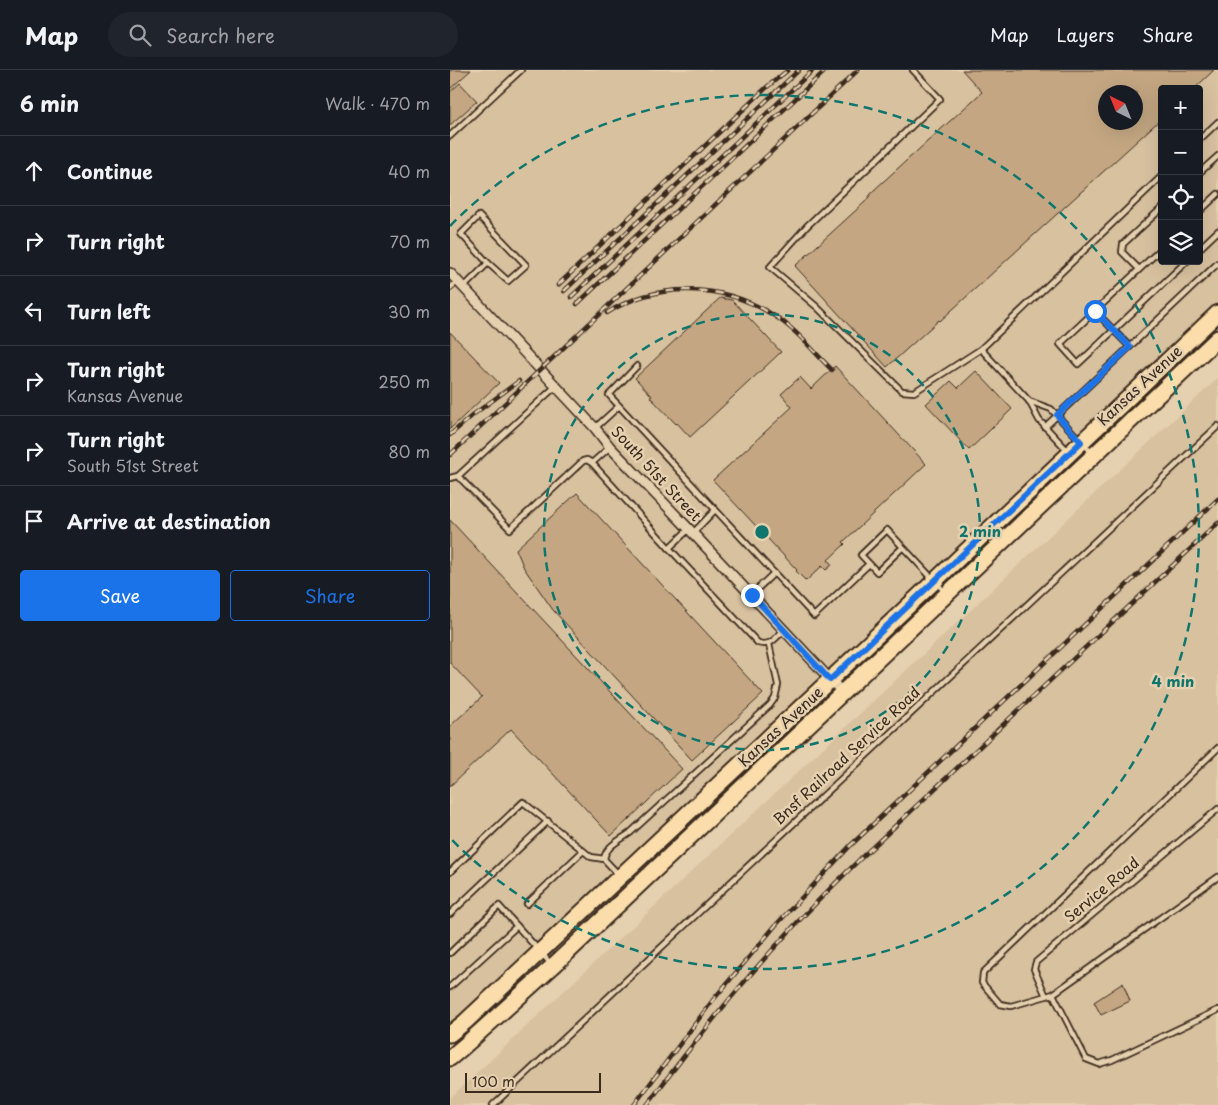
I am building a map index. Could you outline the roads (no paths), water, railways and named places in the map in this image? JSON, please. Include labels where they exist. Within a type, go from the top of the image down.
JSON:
[{"type":"main road","name":"Kansas Avenue","points":[[450,1034],[621,877],[1218,313]]},
{"type":"main road","name":"Kansas Avenue","points":[[450,1058],[553,966],[1218,338]]},
{"type":"street","name":"South 51st Street","points":[[450,273],[595,428],[610,447],[843,693]]},
{"type":"lane","points":[[450,136],[521,70]]},
{"type":"lane","points":[[913,70],[940,99],[807,226],[770,267],[817,307],[902,391],[914,392],[981,349],[1158,180]]},
{"type":"lane","points":[[1203,136],[1218,122]]},
{"type":"lane","points":[[1203,170],[1218,156]]},
{"type":"lane","points":[[1203,208],[1218,194]]},
{"type":"lane","points":[[1139,269],[1122,252],[1123,244],[1158,212]]},
{"type":"lane","points":[[479,216],[526,265],[508,281],[488,263],[461,234],[479,216]]},
{"type":"lane","points":[[1203,245],[1218,231]]},
{"type":"lane","points":[[1158,252],[1060,344],[1078,364],[1183,265]]},
{"type":"lane","points":[[450,288],[461,284],[488,263]]},
{"type":"lane","points":[[1045,427],[1218,263]]},
{"type":"lane","points":[[1095,311],[1130,347]]},
{"type":"lane","points":[[981,349],[1029,401],[1039,420],[1070,453]]},
{"type":"lane","points":[[637,366],[609,395],[814,616],[869,564]]},
{"type":"lane","points":[[450,478],[458,476],[556,386]]},
{"type":"lane","points":[[1029,401],[1051,409],[1094,455]]},
{"type":"lane","points":[[595,428],[619,406]]},
{"type":"lane","name":"Bnsf Railroad Service Road","points":[[493,1105],[1218,426]]},
{"type":"lane","points":[[592,463],[610,447]]},
{"type":"lane","points":[[458,476],[510,529],[583,461],[587,460],[592,463],[758,643],[768,644],[784,630]]},
{"type":"lane","points":[[669,548],[716,510]]},
{"type":"lane","points":[[903,547],[876,572],[861,555],[887,530],[903,547],[935,581],[948,595]]},
{"type":"lane","points":[[752,595],[774,573]]},
{"type":"lane","points":[[604,859],[605,852],[610,847],[630,833],[776,698],[778,685],[768,644]]},
{"type":"lane","points":[[1218,748],[983,973],[982,983],[1000,1004],[1011,1006],[1053,994],[1218,877]]},
{"type":"lane","points":[[450,872],[523,802],[591,857],[604,859],[621,877]]},
{"type":"lane","name":"Service Road","points":[[1046,996],[1034,969],[1036,962],[1218,809]]},
{"type":"lane","points":[[450,914],[548,821]]},
{"type":"lane","points":[[527,904],[583,851]]},
{"type":"lane","points":[[450,953],[499,906],[553,966]]},
{"type":"lane","points":[[450,987],[517,926]]},
{"type":"lane","points":[[1053,994],[1086,1059],[1099,1064],[1218,1010]]},
{"type":"railway","points":[[558,285],[767,87],[788,70]]},
{"type":"railway","points":[[564,291],[799,70]]},
{"type":"railway","points":[[571,297],[813,70]]},
{"type":"railway","points":[[577,304],[826,70]]},
{"type":"railway","points":[[450,455],[858,70]]},
{"type":"railway","points":[[607,313],[647,295],[668,291],[712,292],[733,297],[754,304],[773,315],[797,334],[832,370]]},
{"type":"railway","points":[[450,435],[474,414],[519,381]]},
{"type":"railway","points":[[634,1105],[713,1000],[775,926],[850,846],[1218,499]]},
{"type":"railway","points":[[647,1105],[731,997],[813,906],[860,859],[1218,523]]}]
